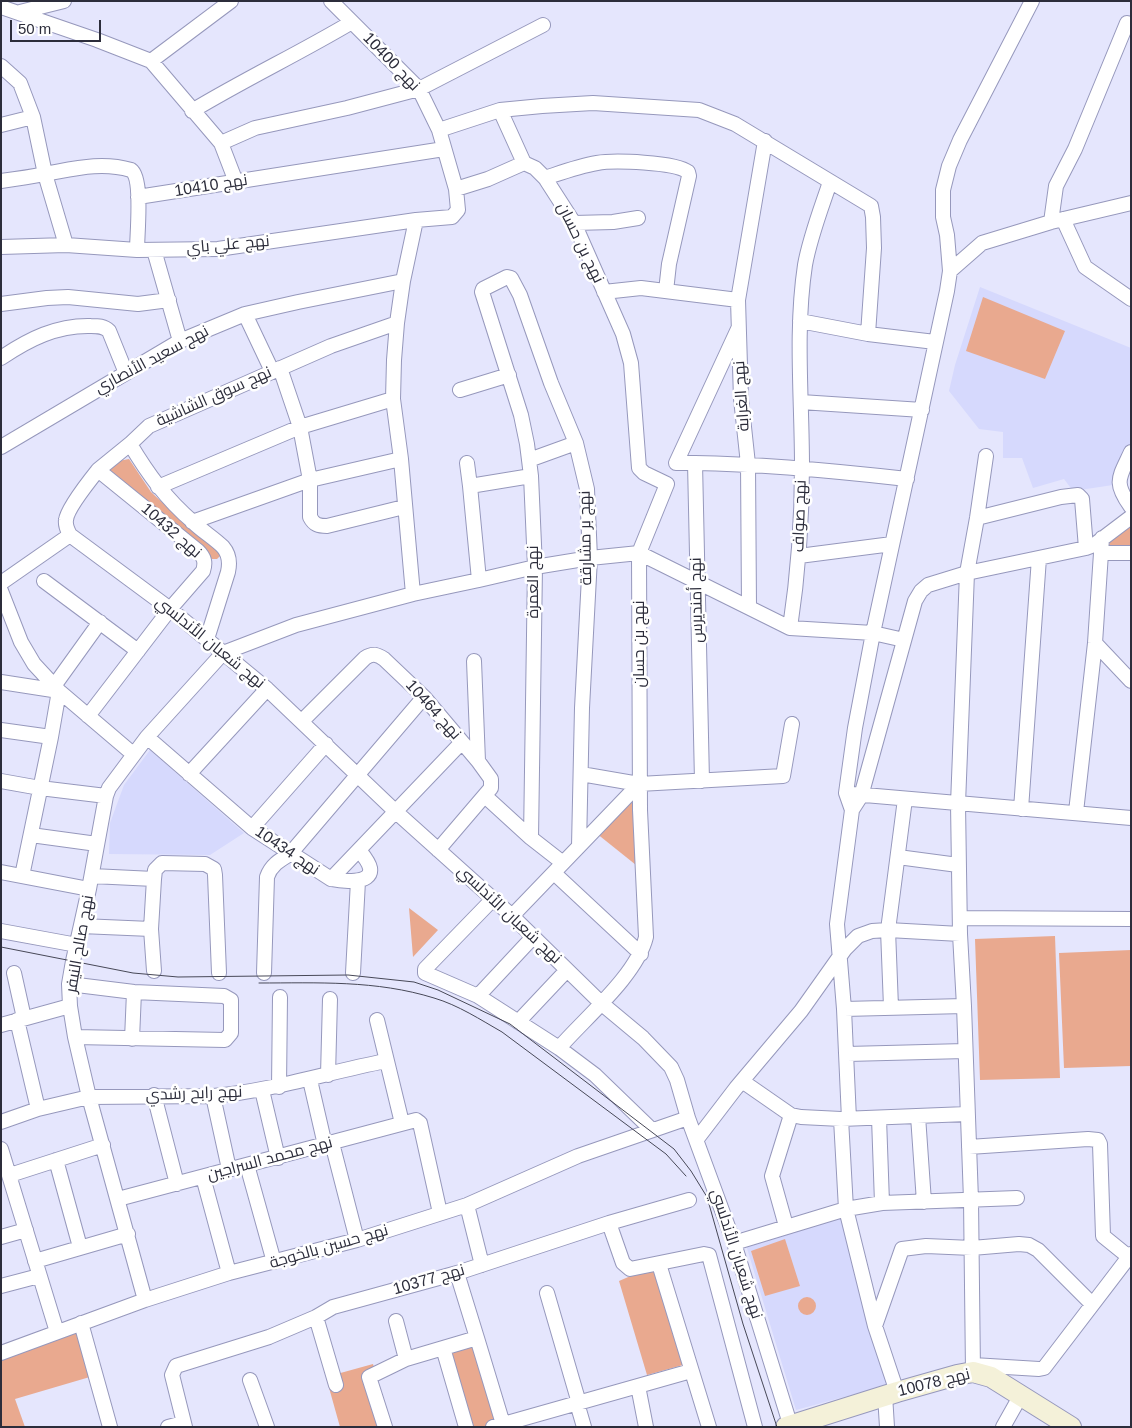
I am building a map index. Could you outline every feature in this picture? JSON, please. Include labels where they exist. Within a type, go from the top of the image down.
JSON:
[{"type":"street","points":[[20,12],[64,1]]},
{"type":"street","points":[[151,61],[231,1]]},
{"type":"street","name":"نهج 10400","points":[[331,1],[420,89],[439,130],[456,189],[458,210],[452,217]]},
{"type":"street","points":[[852,810],[846,793],[853,738],[873,633],[947,291],[950,270],[947,235],[943,217],[943,190],[949,166],[982,97],[1032,1]]},
{"type":"street","points":[[1,7],[20,12],[151,61],[221,143],[236,182]]},
{"type":"street","points":[[192,110],[352,22]]},
{"type":"street","points":[[1127,23],[1075,149],[1056,186],[1057,220],[1085,267],[1131,299]]},
{"type":"street","points":[[221,143],[255,128],[347,108],[420,89],[543,25]]},
{"type":"street","points":[[1,66],[20,83],[33,117],[45,174],[66,245]]},
{"type":"street","points":[[439,130],[500,110],[593,103],[699,110],[735,124],[830,182],[867,202],[873,210],[874,248],[868,334]]},
{"type":"street","points":[[456,189],[488,179],[524,163],[500,110]]},
{"type":"street","points":[[1,125],[33,117]]},
{"type":"street","name":"نهج الغرابة","points":[[749,607],[748,464],[741,399],[738,300],[765,141]]},
{"type":"street","name":"نهج 10410","points":[[138,197],[444,149]]},
{"type":"street","points":[[545,178],[600,162],[636,162],[680,166],[688,172],[689,176],[666,291]]},
{"type":"street","name":"نهج بن حسان","points":[[524,163],[535,168],[545,178],[574,223],[622,334],[630,363],[639,468],[644,474],[667,484],[639,553],[639,784],[646,937],[641,954],[601,1003],[559,1048]]},
{"type":"street","points":[[1,181],[81,166],[128,169],[135,174],[138,197],[137,250]]},
{"type":"street","name":"نهج صواف","points":[[790,628],[799,556],[802,468],[800,321],[805,265],[812,236],[830,182]]},
{"type":"street","points":[[950,270],[982,243],[1057,220],[1131,203]]},
{"type":"street","name":"نهج علي باي","points":[[1,247],[66,245],[137,250],[227,248],[416,220],[452,217]]},
{"type":"street","points":[[574,223],[613,222],[638,218]]},
{"type":"street","points":[[413,594],[401,459],[393,399],[397,323],[403,281],[416,220]]},
{"type":"street","points":[[154,250],[180,341]]},
{"type":"street","name":"نهج بر مشارقة","points":[[482,292],[483,289],[507,277],[512,278],[520,295],[551,383],[576,443],[587,489],[590,558],[582,708],[579,846]]},
{"type":"street","name":"نهج سعيد الأنصاري","points":[[1,447],[180,341],[245,314],[403,281]]},
{"type":"street","points":[[604,292],[641,288],[738,300]]},
{"type":"street","name":"نهج العمرة","points":[[482,292],[525,431],[531,476],[535,567],[531,838]]},
{"type":"street","points":[[1,304],[68,297],[138,304],[169,300]]},
{"type":"street","points":[[245,314],[276,370],[300,427],[310,480],[310,518],[317,525],[327,526],[404,507]]},
{"type":"street","points":[[800,321],[868,334],[935,342]]},
{"type":"street","name":"نهج سوق الشاشية","points":[[98,470],[150,426],[331,346],[397,323]]},
{"type":"street","points":[[1,358],[41,334],[68,327],[96,326],[107,328],[109,331],[126,373]]},
{"type":"street","points":[[667,484],[738,329]]},
{"type":"street","points":[[460,390],[509,375]]},
{"type":"street","points":[[158,487],[300,427],[393,399]]},
{"type":"street","points":[[801,402],[922,410]]},
{"type":"street","points":[[529,460],[576,443]]},
{"type":"street","points":[[130,444],[158,487],[192,522],[223,547],[228,555],[230,564],[207,639]]},
{"type":"street","points":[[1131,452],[1120,477],[1119,488],[1131,507]]},
{"type":"street","points":[[969,1147],[1088,1139],[1098,1140],[1100,1144],[1103,1236],[1130,1255],[1044,1368],[973,1369],[971,1200],[960,934],[958,804],[967,574],[986,456]]},
{"type":"street","points":[[192,522],[310,480],[401,459]]},
{"type":"street","points":[[467,463],[479,580]]},
{"type":"street","points":[[676,463],[748,464],[907,479]]},
{"type":"street","name":"نهج أمنديرس","points":[[695,463],[702,781]]},
{"type":"street","points":[[1,583],[70,536],[66,526],[67,516],[88,482],[98,470]]},
{"type":"street","name":"نهج 10432","points":[[88,716],[170,609],[203,571],[205,561],[203,556],[98,470]]},
{"type":"street","points":[[470,486],[531,476]]},
{"type":"street","points":[[977,518],[1061,497],[1078,495],[1082,499],[1086,548]]},
{"type":"street","points":[[886,1427],[891,1393],[846,1208],[845,1119],[847,1054],[837,924],[852,810],[861,796],[915,601],[921,591],[928,585],[967,574],[1086,548],[1094,545],[1131,517]]},
{"type":"street","name":"نهج شعبان الأندلسي","points":[[70,536],[170,609],[267,689],[395,811],[512,916],[601,1003],[642,1038],[671,1067],[734,1242],[789,1426]]},
{"type":"street","points":[[1076,812],[1095,643],[1102,538]]},
{"type":"street","points":[[799,556],[892,544]]},
{"type":"street","points":[[223,652],[296,625],[413,594],[535,567],[590,558],[639,553],[790,628],[873,633],[904,640]]},
{"type":"street","points":[[1102,553],[1131,553]]},
{"type":"street","points":[[1021,809],[1039,558]]},
{"type":"street","points":[[44,581],[138,651]]},
{"type":"street","points":[[1,591],[28,656],[56,688],[133,754]]},
{"type":"street","points":[[22,876],[51,737],[56,688],[100,622]]},
{"type":"street","points":[[1095,643],[1131,681]]},
{"type":"street","name":"نهج صالح النيفر","points":[[145,1300],[89,1097],[75,1037],[70,1006],[70,984],[106,796],[114,780],[133,754],[223,652]]},
{"type":"street","name":"نهج 10464","points":[[302,721],[371,655],[378,655],[424,697],[478,760],[492,783],[485,796]]},
{"type":"street","points":[[474,661],[478,760]]},
{"type":"street","points":[[1,682],[56,688]]},
{"type":"street","points":[[189,774],[267,689]]},
{"type":"street","points":[[264,973],[267,877],[274,865],[290,854],[424,697]]},
{"type":"street","points":[[581,774],[639,784],[783,776],[792,724]]},
{"type":"street","points":[[1,730],[51,737]]},
{"type":"street","name":"نهج 10434","points":[[147,737],[252,828],[331,879],[462,742]]},
{"type":"street","points":[[252,828],[326,744]]},
{"type":"street","points":[[1,781],[106,796]]},
{"type":"street","points":[[512,916],[639,784]]},
{"type":"street","points":[[846,793],[861,796],[1076,812],[1131,818]]},
{"type":"street","points":[[438,850],[485,796],[531,838],[641,954]]},
{"type":"street","points":[[891,1007],[888,930],[905,799]]},
{"type":"street","points":[[31,835],[97,844]]},
{"type":"street","points":[[331,879],[347,882],[358,881],[367,877],[370,867],[360,850]]},
{"type":"street","points":[[898,857],[958,865]]},
{"type":"street","points":[[154,970],[151,929],[154,879],[155,870],[162,862],[205,864],[214,869],[219,973]]},
{"type":"street","points":[[1,872],[22,876],[90,882],[154,879]]},
{"type":"street","points":[[353,973],[358,881]]},
{"type":"street","points":[[493,899],[425,970],[427,974],[478,996],[559,1048],[595,1075],[652,1130]]},
{"type":"street","points":[[960,918],[1131,919]]},
{"type":"street","points":[[81,926],[151,929]]},
{"type":"street","points":[[697,1139],[747,1075],[801,1011],[849,944],[858,936],[872,931],[888,930],[960,934]]},
{"type":"street","points":[[1,931],[76,945]]},
{"type":"street","points":[[478,996],[533,937]]},
{"type":"street","points":[[518,1022],[567,970]]},
{"type":"street","points":[[14,973],[20,1019],[38,1109]]},
{"type":"street","points":[[70,984],[134,992],[224,996],[231,1000],[231,1033],[226,1040],[75,1037]]},
{"type":"street","points":[[132,1039],[134,992]]},
{"type":"street","points":[[279,1087],[280,997]]},
{"type":"street","points":[[328,1075],[330,998]]},
{"type":"street","points":[[1,1025],[70,1006]]},
{"type":"street","points":[[844,1009],[964,1006]]},
{"type":"street","points":[[377,1020],[402,1123]]},
{"type":"street","points":[[847,1054],[965,1050]]},
{"type":"street","name":"نهج رابح رشدي","points":[[1,1122],[38,1109],[89,1097],[212,1096],[262,1090],[386,1061]]},
{"type":"street","points":[[747,1075],[758,1091],[791,1115],[845,1119],[967,1114]]},
{"type":"street","points":[[310,1080],[357,1240]]},
{"type":"street","points":[[262,1090],[278,1158]]},
{"type":"street","points":[[154,1095],[177,1184]]},
{"type":"street","points":[[212,1096],[229,1170]]},
{"type":"street","points":[[786,1226],[772,1176],[791,1115]]},
{"type":"street","points":[[918,1116],[924,1202]]},
{"type":"street","name":"نهج حسين بالخوجة","points":[[1,1353],[145,1300],[229,1274],[357,1240],[467,1205],[578,1156],[688,1118]]},
{"type":"street","points":[[879,1118],[882,1204]]},
{"type":"street","name":"نهج محمد السراجين","points":[[118,1199],[416,1120],[420,1123],[440,1213]]},
{"type":"street","points":[[8,1183],[56,1160],[103,1145]]},
{"type":"street","points":[[1,1149],[8,1183],[26,1230],[57,1332]]},
{"type":"street","points":[[56,1160],[80,1247]]},
{"type":"street","points":[[247,1165],[274,1262]]},
{"type":"street","points":[[203,1177],[229,1274]]},
{"type":"street","points":[[734,1242],[846,1208],[882,1204],[1017,1198]]},
{"type":"street","name":"نهج 10377","points":[[184,1425],[172,1375],[176,1366],[269,1337],[333,1308],[456,1273],[609,1223],[689,1200]]},
{"type":"street","points":[[467,1205],[482,1265]]},
{"type":"street","points":[[609,1223],[625,1266],[632,1269],[706,1253],[709,1255],[756,1427]]},
{"type":"street","points":[[1,1237],[26,1230]]},
{"type":"street","points":[[35,1261],[128,1234]]},
{"type":"street","points":[[874,1326],[902,1249],[926,1246],[972,1248],[1019,1244],[1029,1245],[1038,1250],[1092,1304]]},
{"type":"street","points":[[659,1264],[709,1427]]},
{"type":"street","points":[[456,1273],[477,1338],[498,1425],[523,1423],[578,1403],[691,1371]]},
{"type":"street","points":[[1,1286],[40,1276]]},
{"type":"street","points":[[547,1293],[584,1427]]},
{"type":"street","points":[[316,1317],[336,1385]]},
{"type":"street","points":[[396,1321],[406,1359]]},
{"type":"street","points":[[81,1323],[110,1427]]},
{"type":"street","points":[[385,1427],[369,1377],[406,1359],[477,1338]]},
{"type":"street","points":[[443,1348],[466,1427]]},
{"type":"street","name":"نهج 10078","points":[[789,1426],[973,1369],[1021,1395],[1067,1426]]},
{"type":"street","points":[[250,1380],[267,1427]]},
{"type":"street","points":[[638,1386],[646,1427]]},
{"type":"street","points":[[1003,1427],[1021,1395]]},
{"type":"street","points":[[168,1427],[184,1425]]},
{"type":"shaded area","points":[[980,287],[1131,348],[1131,442],[1113,485],[1073,491],[1064,479],[1033,488],[1022,458],[1003,458],[1003,432],[979,429],[949,391],[955,365]]},
{"type":"shaded area","points":[[983,297],[1065,331],[1045,379],[966,351]]},
{"type":"shaded area","points":[[129,459],[151,492],[219,551],[220,556],[217,559],[212,559],[103,470],[113,462]]},
{"type":"shaded area","points":[[1131,525],[1131,548],[1109,545],[1110,542]]},
{"type":"shaded area","points":[[150,750],[244,833],[210,855],[109,854],[110,823],[124,785]]},
{"type":"shaded area","points":[[632,797],[636,865],[596,833]]},
{"type":"shaded area","points":[[409,908],[438,930],[413,957]]},
{"type":"shaded area","points":[[1055,936],[1060,1078],[980,1080],[975,939]]},
{"type":"shaded area","points":[[1131,950],[1131,1066],[1064,1068],[1059,953]]},
{"type":"shaded area","points":[[841,1214],[892,1384],[796,1410],[746,1245]]},
{"type":"shaded area","points":[[785,1239],[800,1286],[765,1296],[751,1251]]},
{"type":"shaded area","points":[[654,1266],[683,1365],[647,1375],[619,1281]]},
{"type":"shaded area","points":[[803,1297],[811,1297],[816,1302],[814,1313],[803,1315],[798,1310],[798,1302]]},
{"type":"shaded area","points":[[87,1325],[100,1374],[15,1399],[25,1427],[1,1427],[1,1357]]},
{"type":"shaded area","points":[[481,1330],[509,1427],[459,1427],[435,1343]]},
{"type":"shaded area","points":[[373,1364],[391,1427],[340,1427],[326,1377]]},
{"type":"tram line","points":[[1,947],[133,973],[178,977],[348,975],[414,982],[438,990],[510,1024],[674,1149],[691,1171],[707,1197],[743,1324],[777,1427]]},
{"type":"tram line","points":[[259,983],[369,985],[412,992],[452,1005],[502,1032],[666,1154],[686,1176]]}]
